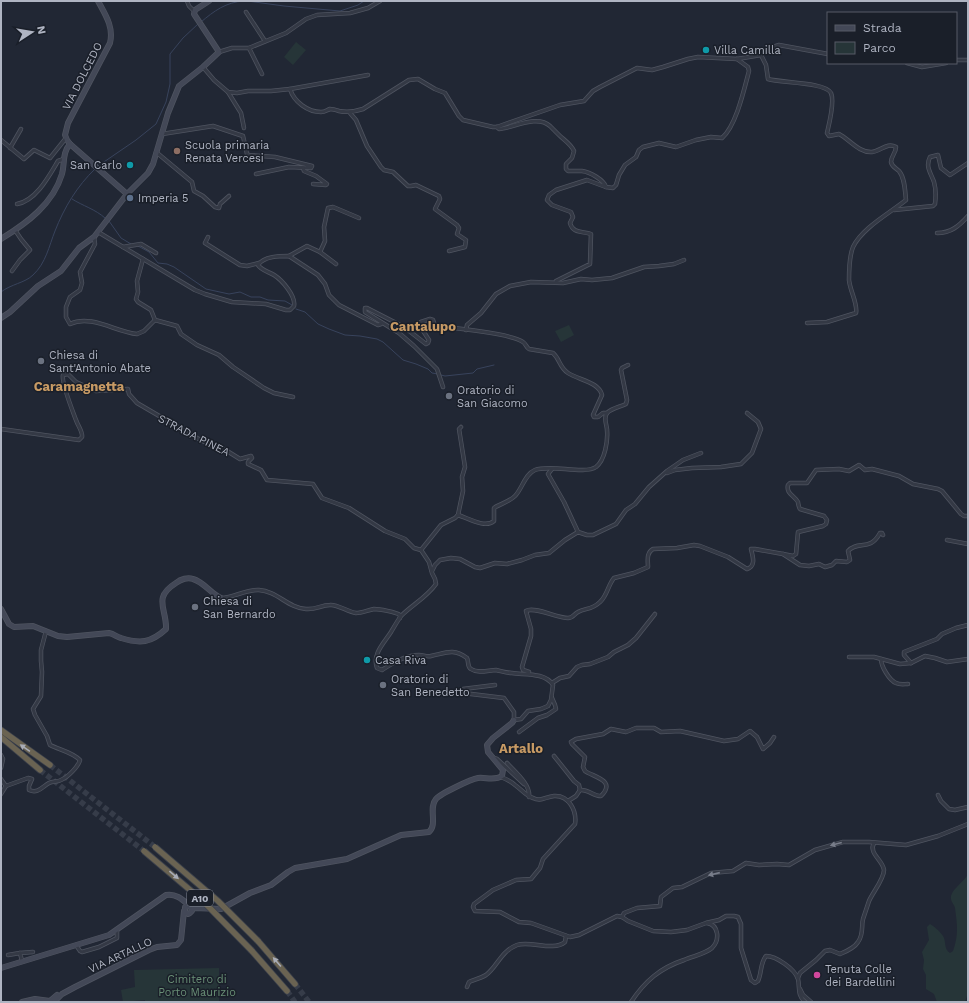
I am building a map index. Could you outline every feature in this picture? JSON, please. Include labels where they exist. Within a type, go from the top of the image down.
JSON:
[{"type":"highway","points":[[1,730],[50,765]]},
{"type":"highway","points":[[1,737],[40,770]]},
{"type":"highway","name":"A10","points":[[155,847],[218,901],[258,941],[295,984]]},
{"type":"highway","name":"A10","points":[[144,851],[202,901],[252,951],[287,991]]},
{"type":"street","name":"VIA DOLCEDO","points":[[1,140],[24,159],[34,150],[50,158],[66,138],[68,123],[110,43],[110,24],[98,1]]},
{"type":"street","points":[[188,1],[188,6],[194,12],[219,52]]},
{"type":"street","points":[[194,12],[209,1]]},
{"type":"street","points":[[1,318],[10,312],[38,286],[59,273],[79,248],[94,237],[127,194],[148,173],[153,164],[168,113],[179,86],[219,52],[232,48],[249,48],[286,33],[310,17],[325,14],[338,15],[350,13],[368,8],[380,1]]},
{"type":"street","points":[[246,12],[265,41]]},
{"type":"street","points":[[497,127],[560,105],[584,101],[593,91],[637,68],[652,70],[698,57],[737,59],[761,54],[779,45],[827,54]]},
{"type":"street","points":[[249,48],[262,74]]},
{"type":"street","points":[[761,54],[766,65],[768,80],[776,82],[806,83],[827,88],[831,94],[832,110],[827,133],[829,136],[839,134],[861,149],[872,152],[887,146],[893,145],[896,147],[891,163],[902,176],[906,200],[870,227],[853,246],[850,263],[850,288],[857,308],[856,313],[827,322],[807,323]]},
{"type":"street","points":[[554,282],[590,264],[591,234],[582,233],[573,229],[570,224],[573,217],[571,212],[550,204],[547,200],[549,196],[556,190],[587,180],[610,188],[615,187],[619,175],[625,165],[636,157],[640,148],[660,143],[676,147],[696,140],[722,138],[732,127],[749,71],[748,67],[737,59]]},
{"type":"street","points":[[957,60],[968,60]]},
{"type":"street","points":[[911,64],[922,67],[940,64]]},
{"type":"street","points":[[203,67],[214,80],[228,92],[241,113],[244,128]]},
{"type":"street","points":[[228,92],[238,93],[248,91],[290,89],[368,75]]},
{"type":"street","points":[[290,89],[294,98],[298,102],[312,110],[323,112],[331,109],[350,113],[363,109],[408,80],[418,79],[435,90],[445,93],[463,120],[497,127],[500,129],[523,123],[546,123],[570,144],[574,151],[572,158],[566,164],[566,169],[568,171],[583,171],[588,173],[604,182],[606,187]]},
{"type":"street","points":[[350,113],[356,120],[367,146],[384,170],[393,172],[408,186],[416,185],[439,196],[440,199],[435,208],[457,225],[458,234],[466,240],[465,247],[449,251]]},
{"type":"street","points":[[162,134],[213,126],[243,136],[249,155],[275,157],[312,166],[311,168],[289,167],[256,174]]},
{"type":"street","points":[[10,148],[21,129]]},
{"type":"street","points":[[66,138],[70,144],[127,194]]},
{"type":"street","points":[[1,239],[38,212],[49,199],[62,173],[65,152],[70,144]]},
{"type":"street","points":[[156,152],[187,177],[192,182],[194,190],[215,207],[219,208],[220,204],[229,196]]},
{"type":"street","points":[[892,210],[933,206],[935,204],[936,190],[929,172],[928,162],[930,157],[938,155],[941,168],[950,175],[968,163]]},
{"type":"street","points":[[17,204],[24,202],[35,194],[58,161],[64,159]]},
{"type":"street","points":[[303,168],[304,171],[316,176],[327,184],[313,184]]},
{"type":"street","points":[[320,252],[325,241],[324,227],[328,208],[333,208],[359,218]]},
{"type":"street","points":[[937,233],[947,232],[964,222],[968,216]]},
{"type":"street","points":[[12,272],[20,260],[30,250],[15,230]]},
{"type":"street","points":[[98,232],[195,290],[205,294],[232,302],[266,304],[286,310],[292,308],[295,301],[288,290],[277,278],[258,266],[259,263]]},
{"type":"street","points":[[94,237],[95,244],[80,272],[82,283],[80,290],[70,297],[66,307],[66,317],[70,324],[78,322],[92,322],[137,334],[144,331],[154,320]]},
{"type":"street","points":[[208,237],[205,243],[240,265],[247,266],[259,263],[266,259],[289,256],[306,246],[320,252],[336,264]]},
{"type":"street","points":[[123,247],[140,244],[156,253]]},
{"type":"street","points":[[289,256],[318,275],[325,284],[329,295],[339,305],[378,325],[382,323]]},
{"type":"street","points":[[143,259],[137,281],[138,292],[136,299],[138,302],[151,310],[154,320]]},
{"type":"street","points":[[466,330],[468,324],[481,313],[496,294],[516,284],[531,282],[563,283],[581,279],[592,280],[612,278],[644,267],[659,266],[684,260]]},
{"type":"street","points":[[443,387],[441,377],[434,365],[409,341],[365,312],[365,308],[368,308],[404,327],[426,344],[428,344],[429,340],[418,323],[430,319],[433,320],[435,326],[517,339],[524,342],[529,349],[553,353],[560,366],[568,373],[600,390],[602,395],[593,415],[596,418],[603,413],[607,413],[626,404],[627,400],[621,370],[628,365]]},
{"type":"street","points":[[154,320],[177,326],[181,334],[197,346],[219,355],[233,367],[264,388],[274,393],[293,397]]},
{"type":"street","name":"STRADA PINEA","points":[[1,429],[78,440],[82,438],[83,433],[76,420],[66,392],[62,375],[68,374],[76,382],[96,391],[128,389],[129,394],[137,403],[196,438],[212,446],[219,446],[240,459],[251,456],[252,458],[248,464],[261,470],[267,480],[312,484],[322,498],[348,508],[385,531],[405,539],[414,548],[421,550]]},
{"type":"street","points":[[458,515],[482,524],[492,522],[494,521],[494,508],[514,496],[530,474],[535,470],[553,468],[586,470],[596,467],[602,458],[606,444],[607,430],[605,418],[607,413]]},
{"type":"street","points":[[662,476],[675,470],[721,467],[742,463],[752,453],[761,429],[758,422],[747,413]]},
{"type":"street","points":[[461,427],[459,429],[464,467],[462,477],[463,491],[458,515],[441,525],[421,550],[429,562],[436,582],[433,588],[400,618],[378,653],[376,664],[379,669],[382,670],[391,663],[406,658],[419,655],[430,656],[450,651],[466,658],[469,667],[473,670],[495,670],[534,675]]},
{"type":"street","points":[[553,468],[548,474],[564,502],[578,532],[592,535],[616,524],[626,510],[636,504],[649,488],[662,476],[683,460],[701,453]]},
{"type":"street","points":[[552,683],[523,670],[522,666],[531,636],[530,625],[526,614],[528,610],[568,618],[572,617],[579,611],[589,609],[600,603],[614,578],[634,573],[648,567],[648,556],[653,550],[677,548],[694,544],[711,549],[728,557],[747,569],[753,564],[752,549],[793,556],[796,554],[798,532],[823,526],[827,522],[826,518],[823,516],[800,509],[798,503],[788,492],[787,488],[790,483],[807,483],[816,470],[839,469],[849,471],[859,465],[864,469],[872,469],[898,476],[913,484],[942,491],[961,514],[968,516]]},
{"type":"street","points":[[432,571],[435,564],[440,560],[451,558],[460,559],[480,568],[494,563],[506,564],[535,555],[549,553],[578,532]]},
{"type":"street","points":[[783,554],[800,565],[809,566],[818,564],[826,567],[832,565],[836,561],[847,562],[850,560],[849,550],[875,541],[880,533],[882,533],[883,536]]},
{"type":"street","points":[[947,540],[968,544]]},
{"type":"street","points":[[1,609],[9,624],[14,627],[33,626],[58,636],[67,637],[109,633],[115,634],[120,638],[148,642],[166,629],[163,610],[163,599],[165,592],[181,580],[193,579],[201,582],[215,596],[221,598],[250,590],[261,590],[280,596],[289,604],[301,609],[315,609],[331,605],[355,613],[377,609],[397,613],[400,615],[400,618]]},
{"type":"street","points":[[552,683],[560,678],[569,676],[577,667],[608,657],[614,652],[628,645],[636,638],[655,614]]},
{"type":"street","points":[[911,662],[904,655],[904,652],[937,639],[942,634],[956,628],[968,625]]},
{"type":"street","points":[[1,794],[6,786],[30,778],[32,779],[32,782],[29,786],[29,790],[40,790],[48,784],[62,780],[79,764],[80,760],[76,756],[59,747],[50,745],[33,708],[41,696],[41,650],[46,631]]},
{"type":"street","points":[[849,657],[874,657],[900,664],[911,662],[925,656],[947,662],[968,659]]},
{"type":"street","points":[[881,659],[882,665],[893,682],[900,685],[908,684]]},
{"type":"street","points":[[519,732],[538,718],[556,710],[552,698],[552,683]]},
{"type":"street","points":[[495,685],[463,689],[462,692],[506,699],[514,712],[514,720],[512,723],[490,741],[487,747],[488,752],[502,770],[503,773],[501,777]]},
{"type":"street","points":[[514,720],[521,719],[528,711],[545,707],[549,704],[552,698]]},
{"type":"street","points":[[580,790],[588,791],[597,796],[601,796],[605,792],[606,786],[603,780],[599,777],[584,771],[583,767],[585,757],[572,744],[574,739],[603,734],[611,729],[626,732],[636,728],[652,728],[661,732],[680,732],[724,741],[738,739],[750,731],[757,737],[763,749],[774,737]]},
{"type":"street","points":[[1,755],[3,759],[1,768]]},
{"type":"street","points":[[492,756],[524,784],[529,790],[529,797]]},
{"type":"street","points":[[554,756],[579,785],[580,790]]},
{"type":"street","points":[[507,763],[523,779],[524,784]]},
{"type":"street","points":[[1,968],[104,937],[161,897],[169,894],[179,898],[188,910],[199,908],[222,909],[250,893],[271,885],[294,868],[347,859],[401,835],[429,832],[432,828],[433,805],[437,798],[474,779],[494,779],[501,777],[515,785],[529,797],[539,800],[551,796],[558,796],[568,800],[575,814],[575,824],[543,859],[540,868],[534,877],[529,880],[516,880],[493,890],[474,904],[474,910],[478,912],[500,912],[519,922],[531,923],[566,936],[575,936],[615,917],[622,917],[653,931],[671,932],[687,930],[730,915],[738,917],[740,920],[742,929],[740,948],[749,977],[753,982],[758,981],[760,967],[766,956],[772,956],[790,967],[798,979]]},
{"type":"street","points":[[1,779],[6,786]]},
{"type":"street","points":[[568,800],[576,796],[580,790]]},
{"type":"street","points":[[938,795],[949,810],[968,807]]},
{"type":"street","points":[[622,917],[624,913],[637,908],[660,906],[661,897],[673,888],[687,884],[711,873],[731,872],[746,863],[759,865],[789,865],[815,850],[843,842],[893,845],[912,844],[938,836],[968,824]]},
{"type":"street","points":[[805,1002],[800,997],[798,987],[800,973],[825,951],[830,950],[840,954],[859,942],[863,933],[864,917],[870,900],[882,878],[884,871],[881,862],[874,853],[872,847],[874,843]]},
{"type":"street","name":"VIA ARTALLO","points":[[54,1002],[62,994],[149,950],[157,947],[177,945],[181,940],[183,923],[188,910]]},
{"type":"street","points":[[631,1002],[653,975],[672,964],[714,947],[717,940],[717,931],[713,925],[706,923]]},
{"type":"street","points":[[76,945],[82,952],[99,947],[117,938],[117,929]]},
{"type":"street","points":[[467,987],[469,982],[485,976],[500,956],[517,945],[531,944],[558,946],[565,942],[566,936]]},
{"type":"street","points":[[8,955],[33,952]]},
{"type":"street","points":[[20,953],[22,961]]},
{"type":"street","points":[[22,1002],[35,999],[50,1001],[67,989],[75,987]]},
{"type":"street","points":[[798,987],[803,995],[811,1002]]},
{"type":"green space","points":[[296,42],[306,50],[293,65],[284,57]]},
{"type":"green space","points":[[569,325],[574,335],[561,342],[555,331]]},
{"type":"green space","points":[[968,874],[968,993],[965,1002],[937,1002],[934,994],[926,989],[926,975],[923,969],[924,960],[922,952],[929,940],[927,927],[930,924],[938,930],[944,938],[947,950],[950,953],[953,951],[957,934],[957,924],[955,908],[951,896],[954,890]]},
{"type":"green space","name":"Cimitero di Porto Maurizio","points":[[219,968],[219,1002],[145,1002],[145,1000],[123,1002],[121,990],[135,987],[134,970]]},
{"type":"waterway","points":[[201,22],[226,5],[244,1]]},
{"type":"waterway","points":[[247,1],[340,11],[358,5],[364,1]]},
{"type":"waterway","points":[[98,166],[136,140],[156,124],[166,102],[170,84],[170,54],[183,38],[198,24]]},
{"type":"waterway","points":[[1,292],[30,278],[41,265],[67,206],[82,183],[95,169]]},
{"type":"waterway","points":[[72,199],[97,212],[105,218]]},
{"type":"waterway","points":[[109,221],[121,238],[131,244]]},
{"type":"waterway","points":[[138,246],[149,252],[158,263],[167,264],[174,267],[206,289],[229,294],[240,292],[251,297],[285,301],[292,305]]},
{"type":"waterway","points":[[296,309],[305,312],[318,324],[345,335],[377,339],[383,342],[403,360],[428,369],[432,373],[438,374]]},
{"type":"waterway","points":[[441,375],[445,376],[473,373],[477,369],[494,365]]},
{"type":"tunnel","points":[[50,765],[155,847]]},
{"type":"tunnel","points":[[40,770],[144,851]]},
{"type":"tunnel","points":[[295,984],[309,1002]]},
{"type":"tunnel","points":[[287,991],[295,1002]]},
{"type":"place","name":"Villa Camilla","points":[[706,50]]},
{"type":"place","name":"Scuola primaria Renata Vercesi","points":[[177,151]]},
{"type":"place","name":"San Carlo","points":[[130,165]]},
{"type":"place","name":"Imperia 5","points":[[130,198]]},
{"type":"place","name":"Chiesa di Sant'Antonio Abate","points":[[41,361]]},
{"type":"place","name":"Oratorio di San Giacomo","points":[[449,396]]},
{"type":"place","name":"Chiesa di San Bernardo","points":[[195,607]]},
{"type":"place","name":"Casa Riva","points":[[367,660]]},
{"type":"place","name":"Oratorio di San Benedetto","points":[[383,685]]},
{"type":"place","name":"Tenuta Colle dei Bardellini","points":[[817,975]]},
{"type":"district","name":"Cantalupo","points":[[423,326]]},
{"type":"district","name":"Caramagnetta","points":[[79,386]]},
{"type":"district","name":"Artallo","points":[[521,748]]}]
